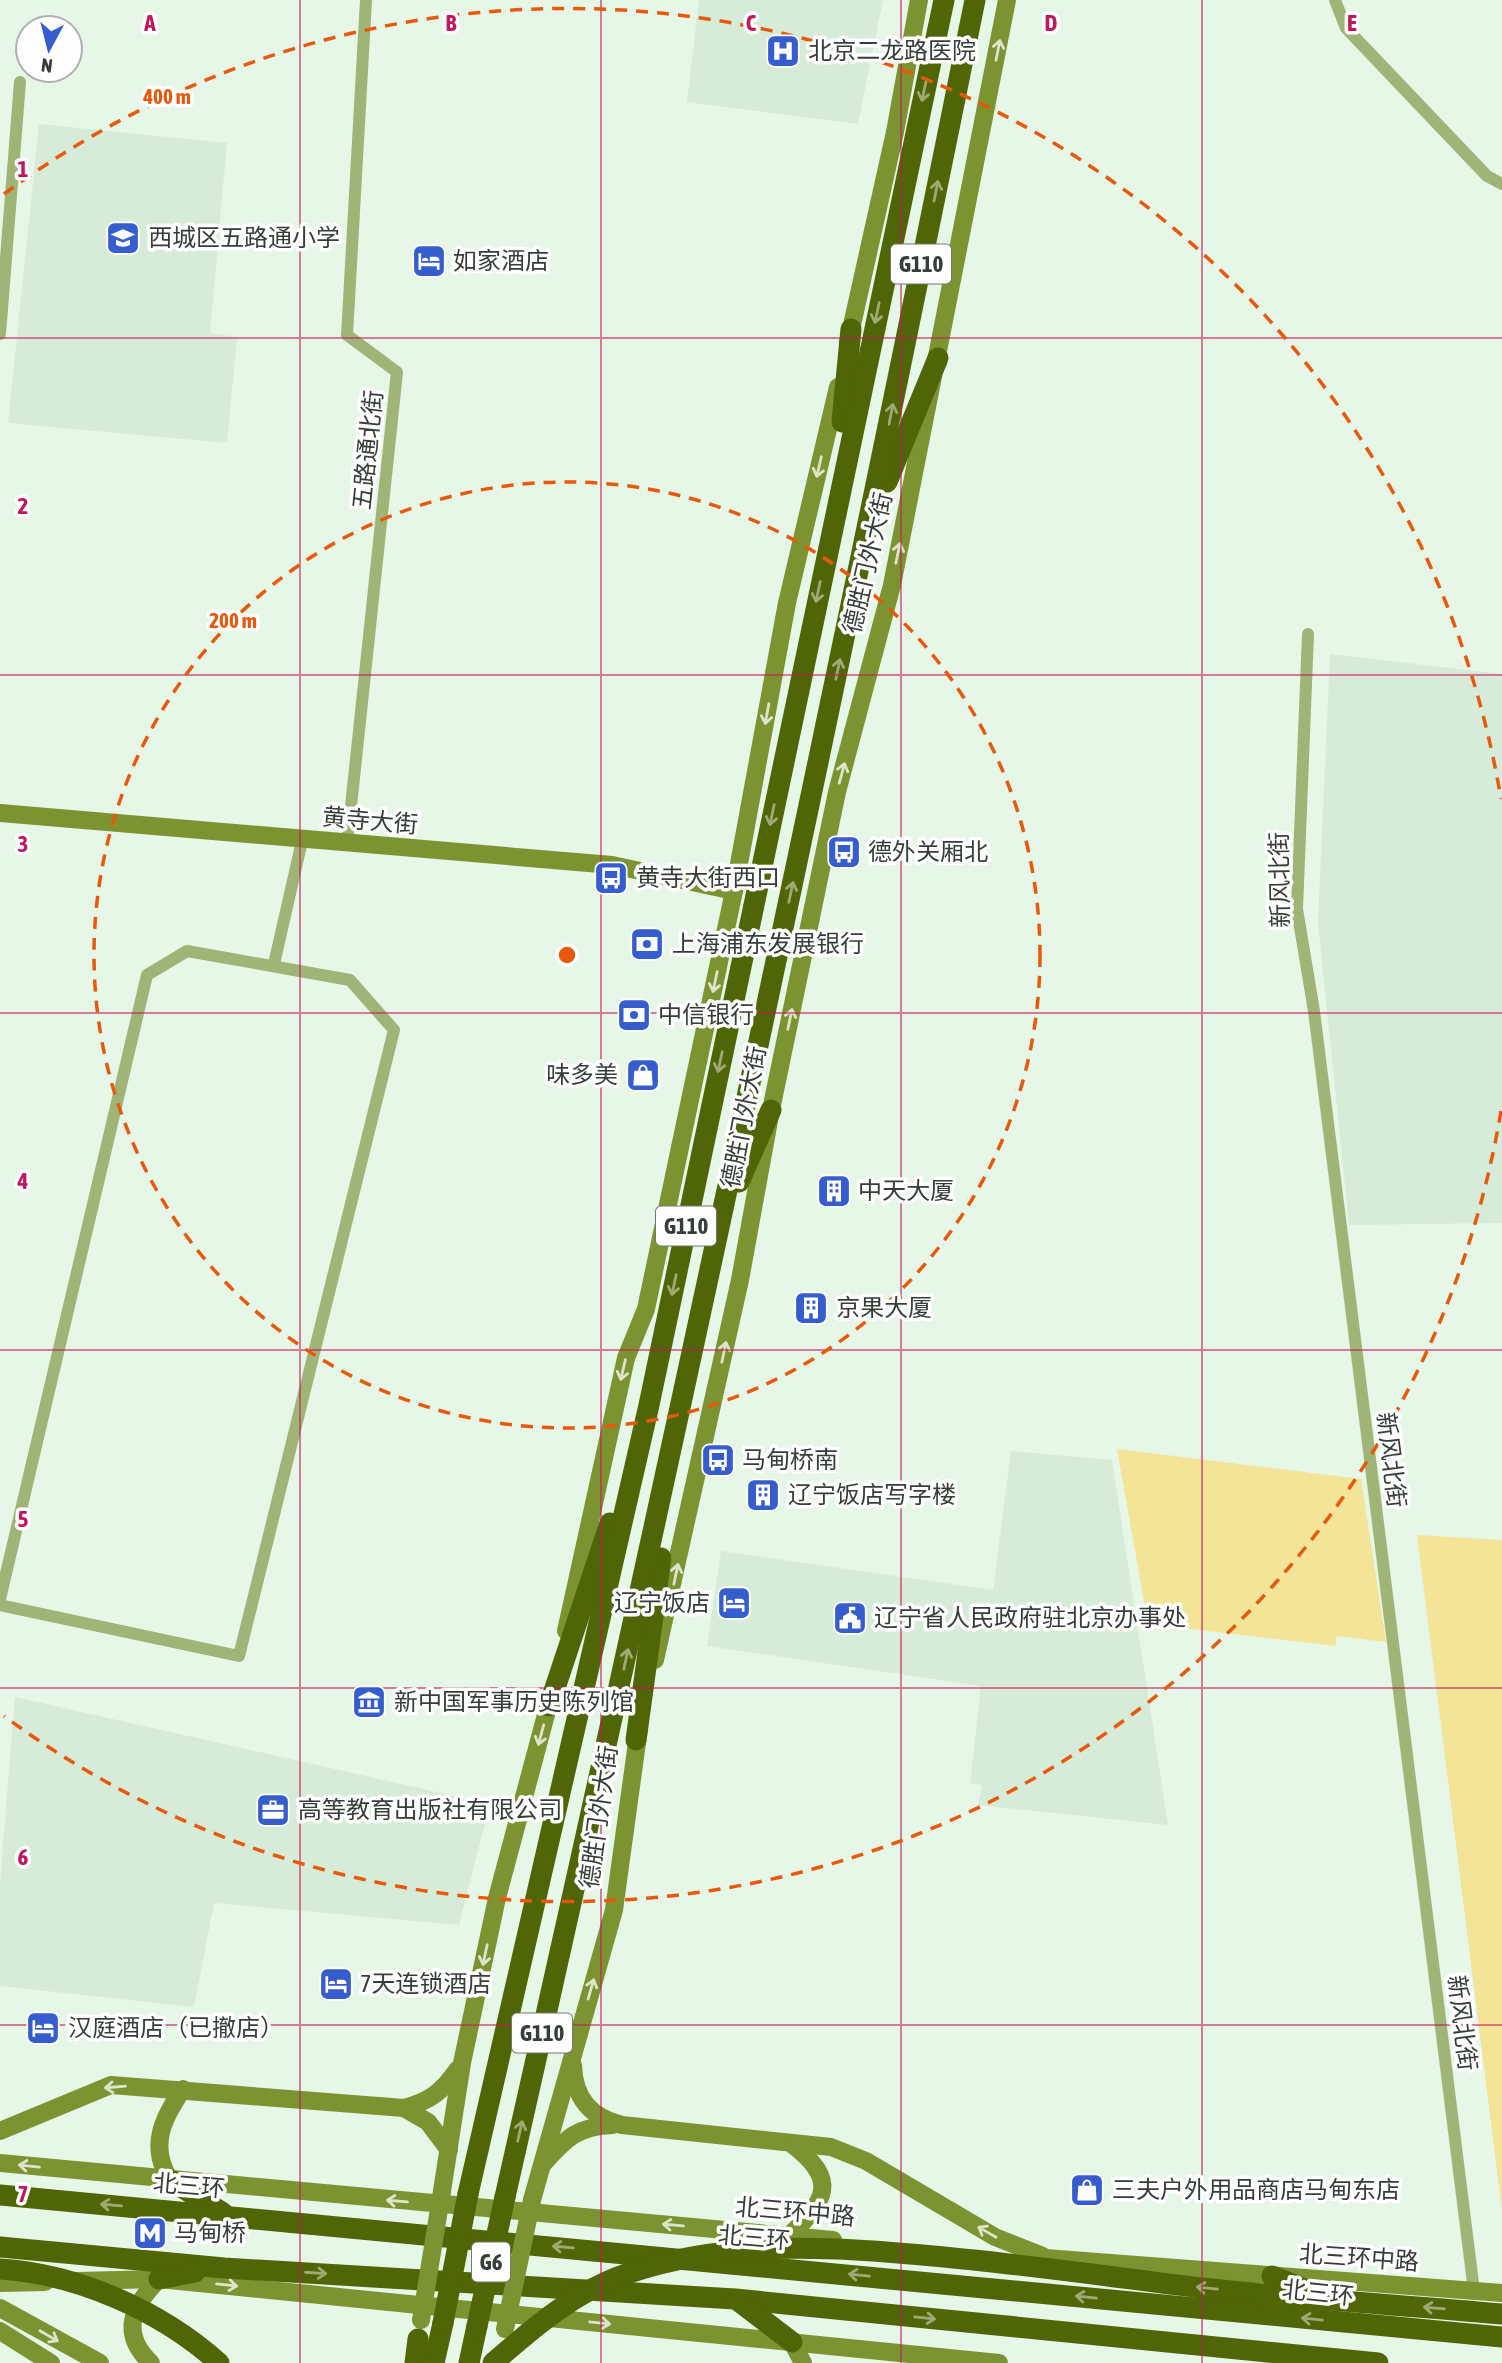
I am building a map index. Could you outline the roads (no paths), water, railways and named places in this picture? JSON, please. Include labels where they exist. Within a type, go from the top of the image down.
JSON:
[{"type":"highway","name":"德胜门外大街","points":[[468,2194],[649,1405],[944,0]]},
{"type":"highway","name":"德胜门外大街","points":[[505,2197],[681,1409],[868,529],[975,0]]},
{"type":"highway","points":[[832,526],[851,329]]},
{"type":"highway","points":[[868,529],[938,358]]},
{"type":"highway","points":[[721,1222],[771,1110]]},
{"type":"highway","points":[[549,1706],[649,1405]]},
{"type":"highway","points":[[636,1740],[681,1409]]},
{"type":"highway","points":[[170,2180],[228,2216]]},
{"type":"highway","name":"G6","points":[[417,2362],[443,2323],[468,2194]]},
{"type":"highway","name":"北三环","points":[[0,2195],[1502,2337]]},
{"type":"highway","name":"G6","points":[[469,2363],[505,2197]]},
{"type":"highway","points":[[729,2262],[789,2236]]},
{"type":"highway","points":[[0,2246],[224,2268],[735,2299],[1378,2363]]},
{"type":"highway","points":[[499,2350],[579,2295],[628,2273],[664,2263],[740,2250],[795,2248],[890,2252],[1035,2265],[1203,2288],[1502,2314]]},
{"type":"highway","points":[[159,2278],[224,2268]]},
{"type":"highway","points":[[0,2269],[48,2276],[108,2295],[160,2320],[219,2363]]},
{"type":"highway","points":[[1272,2276],[1402,2328]]},
{"type":"highway","points":[[735,2299],[792,2342]]},
{"type":"highway","points":[[417,2362],[420,2330]]},
{"type":"main road","points":[[420,2330],[462,2063],[497,1898],[549,1706],[626,1358],[646,1309],[734,891],[787,603],[895,132],[919,0]]},
{"type":"main road","name":"德胜门外大街","points":[[499,2350],[531,2200],[614,1910],[636,1740],[670,1601],[740,1280],[771,1110],[837,792],[892,585],[1007,0]]},
{"type":"main road","name":"黄寺大街","points":[[0,813],[302,841],[611,865],[734,891]]},
{"type":"main road","points":[[573,2054],[573,2074],[579,2096],[591,2113],[602,2120],[622,2125],[831,2147],[866,2161],[995,2237],[1049,2258]]},
{"type":"main road","points":[[0,2131],[111,2085],[404,2108],[425,2102],[443,2091],[462,2063]]},
{"type":"main road","points":[[170,2180],[161,2165],[158,2146],[160,2128],[183,2089]]},
{"type":"main road","points":[[404,2108],[428,2123],[449,2150]]},
{"type":"main road","points":[[541,2166],[560,2145],[590,2126],[622,2125]]},
{"type":"main road","points":[[789,2236],[809,2216],[822,2197],[824,2180],[814,2161],[793,2145]]},
{"type":"main road","name":"北三环中路","points":[[0,2163],[789,2236],[1502,2293]]},
{"type":"main road","points":[[0,2283],[159,2278],[999,2363]]},
{"type":"main road","points":[[151,2363],[139,2352],[132,2332],[133,2316],[141,2297],[159,2278]]},
{"type":"main road","points":[[0,2308],[100,2363]]},
{"type":"main road","points":[[0,2331],[51,2363]]},
{"type":"main road","points":[[792,2342],[803,2363]]},
{"type":"main road","points":[[499,2350],[510,2363]]},
{"type":"street","name":"五路通北街","points":[[347,844],[397,372],[347,335],[366,0]]},
{"type":"street","points":[[1335,0],[1346,28],[1488,176],[1502,184]]},
{"type":"street","points":[[0,334],[20,84]]},
{"type":"street","name":"新风北街","points":[[1308,634],[1297,909],[1314,1011],[1474,2291]]},
{"type":"street","points":[[274,964],[302,841]]},
{"type":"street","points":[[0,1599],[147,975],[187,951],[274,964],[350,980],[394,1030],[239,1656],[0,1605]]},
{"type":"place","name":"北京二龙路医院","points":[[783,51]]},
{"type":"place","name":"西城区五路通小学","points":[[123,238]]},
{"type":"place","name":"如家酒店","points":[[429,261]]},
{"type":"place","name":"德外关厢北","points":[[844,852]]},
{"type":"place","name":"黄寺大街西口","points":[[611,878]]},
{"type":"place","name":"上海浦东发展银行","points":[[647,944]]},
{"type":"place","name":"中信银行","points":[[634,1015]]},
{"type":"place","name":"味多美","points":[[643,1075]]},
{"type":"place","name":"中天大厦","points":[[834,1191]]},
{"type":"place","name":"京果大厦","points":[[811,1308]]},
{"type":"place","name":"马甸桥南","points":[[718,1460]]},
{"type":"place","name":"辽宁饭店写字楼","points":[[763,1495]]},
{"type":"place","name":"辽宁饭店","points":[[734,1603]]},
{"type":"place","name":"辽宁省人民政府驻北京办事处","points":[[850,1618]]},
{"type":"place","name":"新中国军事历史陈列馆","points":[[369,1702]]},
{"type":"place","name":"高等教育出版社有限公司","points":[[273,1810]]},
{"type":"place","name":"7天连锁酒店","points":[[336,1984]]},
{"type":"place","name":"汉庭酒店（已撤店）","points":[[43,2028]]},
{"type":"place","name":"三夫户外用品商店马甸东店","points":[[1087,2190]]},
{"type":"place","name":"马甸桥","points":[[150,2233]]}]
